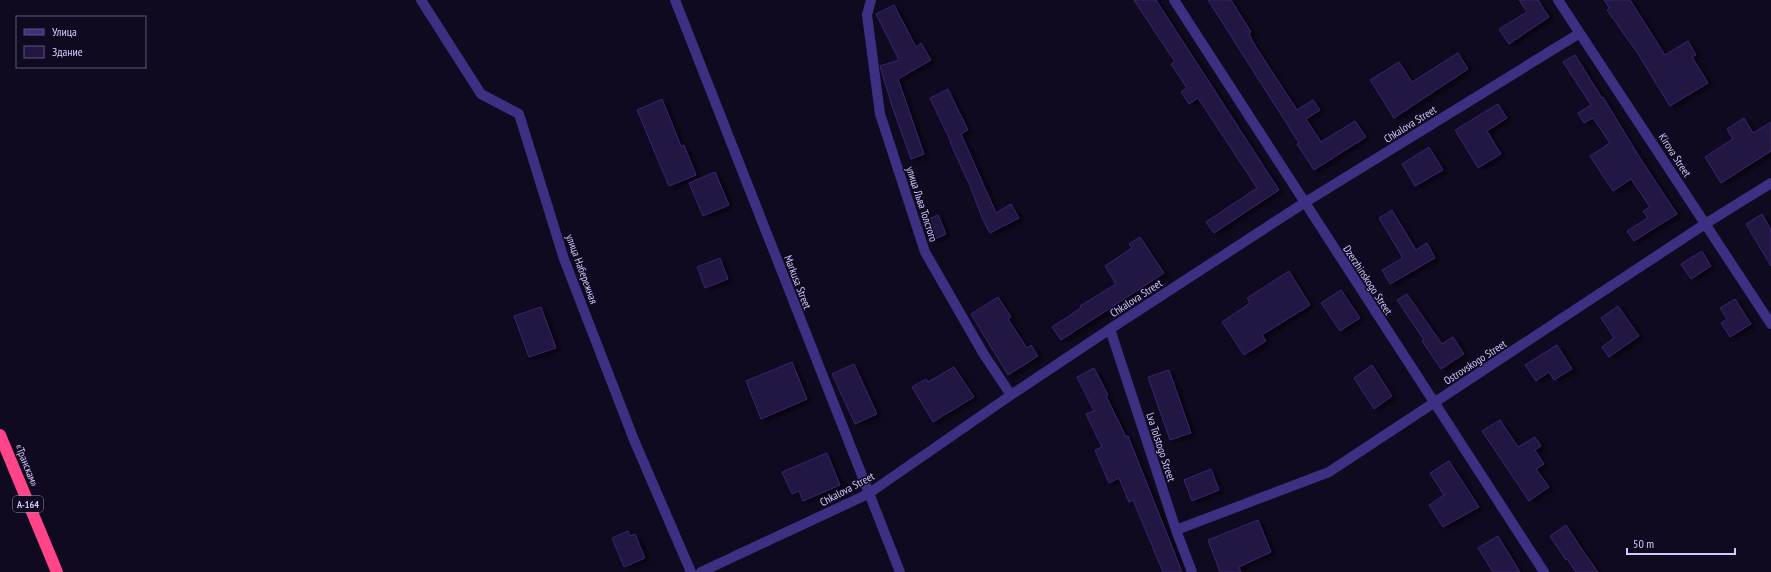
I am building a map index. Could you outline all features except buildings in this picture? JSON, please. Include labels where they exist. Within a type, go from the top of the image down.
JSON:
[{"type":"highway","name":"«Транскам»","points":[[0,435],[56,572]]},
{"type":"street","name":"улица Набережная","points":[[421,0],[481,94],[519,114],[564,259],[634,440],[691,572]]},
{"type":"street","name":"Markusa Street","points":[[675,0],[868,494],[900,572]]},
{"type":"street","name":"улица Льва Толстого","points":[[871,0],[867,15],[880,114],[925,252],[983,353],[1011,395]]},
{"type":"street","name":"Dzerzhinskogo Street","points":[[1174,0],[1544,572]]},
{"type":"street","name":"Kirova Street","points":[[1558,0],[1771,324]]},
{"type":"street","name":"Chkalova Street","points":[[701,572],[868,494],[1011,395],[1304,203],[1580,33]]},
{"type":"street","name":"Ostrovskogo Street","points":[[1176,530],[1329,472],[1705,224],[1771,183]]},
{"type":"street","name":"Lva Tolstogo Street","points":[[1110,329],[1176,530],[1192,572]]}]
